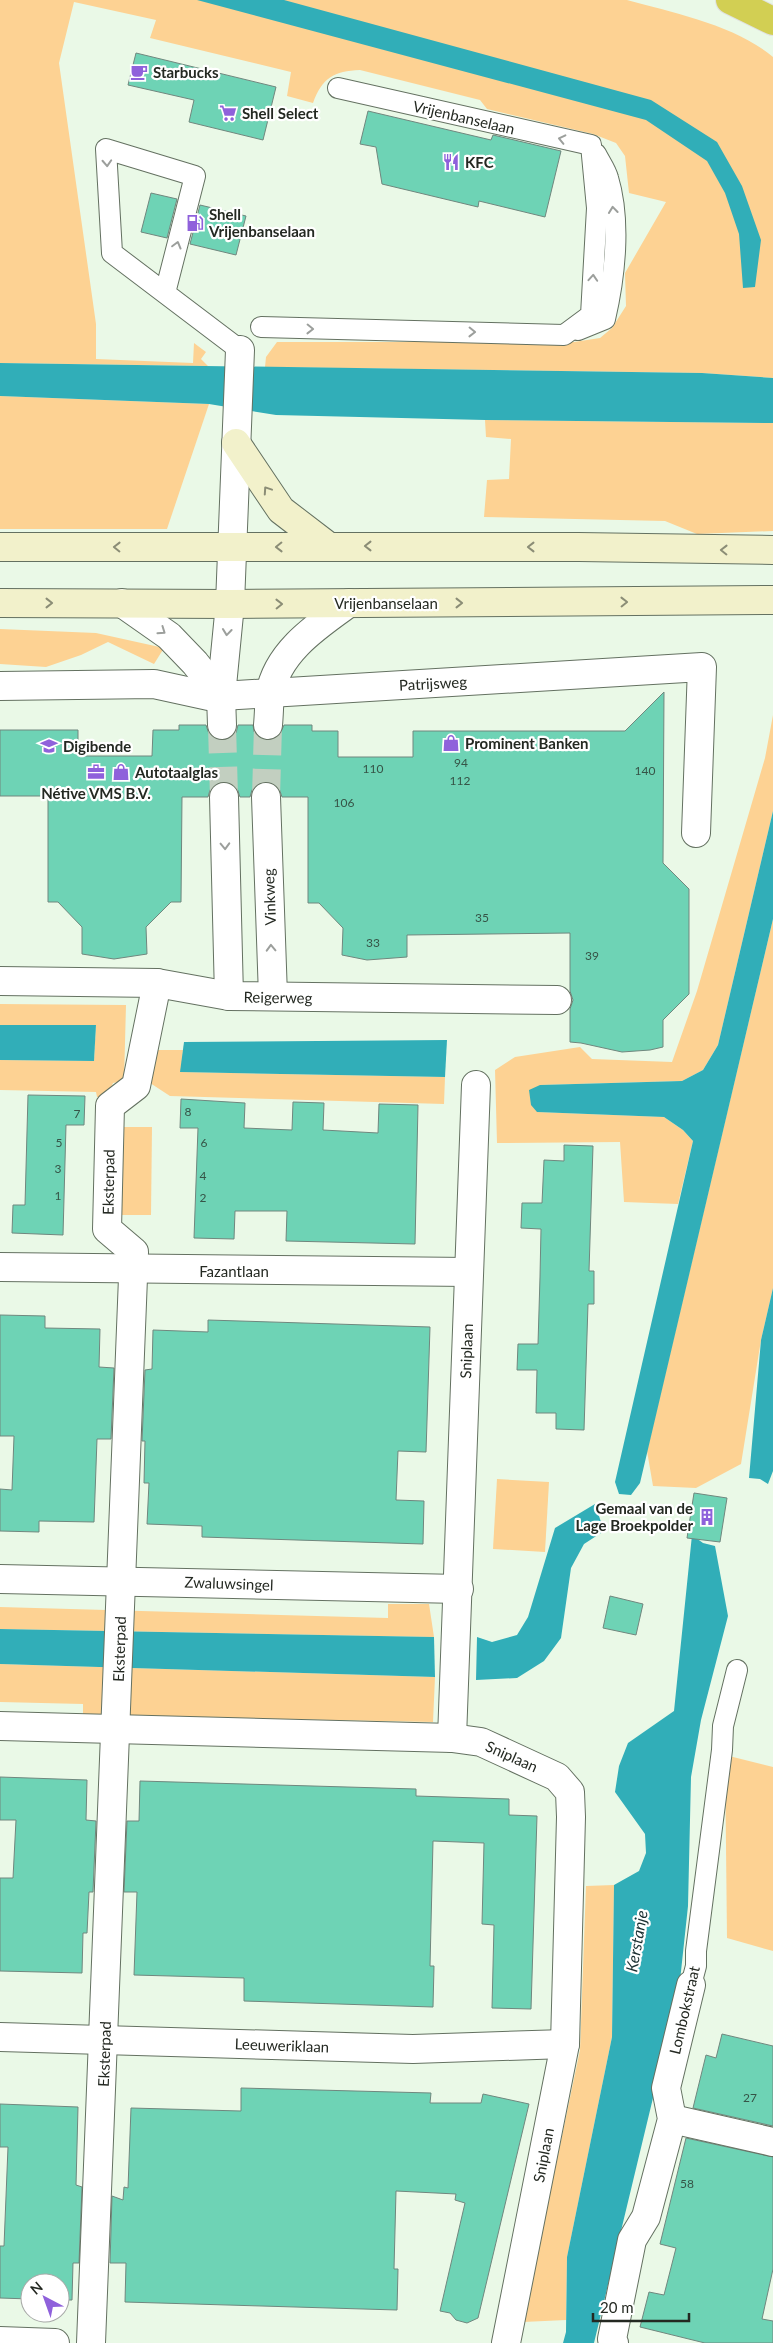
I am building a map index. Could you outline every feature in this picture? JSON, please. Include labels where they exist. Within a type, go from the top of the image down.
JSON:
[{"type":"highway","points":[[730,0],[773,21]]},
{"type":"main road","points":[[236,436],[281,510],[328,546]]},
{"type":"main road","points":[[0,547],[233,548],[328,546],[773,550]]},
{"type":"main road","name":"Vrijenbanselaan","points":[[0,604],[773,600]]},
{"type":"street","points":[[222,725],[221,696],[230,604],[240,356]]},
{"type":"street","points":[[122,603],[169,636],[195,663],[221,696]]},
{"type":"street","points":[[268,725],[270,692],[284,660],[309,633],[348,603]]},
{"type":"street","name":"Patrijsweg","points":[[0,686],[154,684],[208,696],[221,696],[702,667],[696,833]]},
{"type":"street","points":[[224,797],[229,996]]},
{"type":"street","name":"Vinkweg","points":[[266,797],[273,996]]},
{"type":"street","name":"Reigerweg","points":[[0,981],[156,983],[229,996],[557,1000]]},
{"type":"street","name":"Eksterpad","points":[[92,2343],[134,1252],[107,1229],[110,1106],[136,1086],[156,983]]},
{"type":"street","name":"Sniplaan","points":[[476,1085],[459,1589],[452,1738],[481,1742],[557,1777],[570,1792],[571,1817],[565,2044],[506,2343]]},
{"type":"street","name":"Fazantlaan","points":[[0,1267],[133,1270],[469,1272]]},
{"type":"street","name":"Zwaluwsingel","points":[[0,1579],[122,1580],[459,1589]]},
{"type":"street","points":[[0,1726],[452,1738]]},
{"type":"street","name":"Lombokstraat","points":[[614,2343],[612,2339],[632,2240],[646,2217],[672,2119],[666,2088],[691,1985]]},
{"type":"street","name":"Leeuweriklaan","points":[[0,2037],[413,2049],[565,2044]]},
{"type":"street","points":[[672,2119],[773,2142]]},
{"type":"street","points":[[0,2341],[55,2343]]},
{"type":"lane","name":"Vrijenbanselaan","points":[[261,328],[564,335],[590,315],[597,208],[591,145],[338,88]]},
{"type":"lane","points":[[165,293],[195,176],[106,149],[112,253],[165,293],[240,356]]},
{"type":"lane","name":"Lombokstraat","points":[[691,1985],[696,1966],[696,1951],[722,1750],[723,1726],[738,1670]]},
{"type":"shaded area","points":[[0,0],[627,0],[703,21],[741,36],[773,57],[773,378],[702,373],[265,367],[266,357],[277,342],[574,342],[600,338],[612,328],[626,306],[625,273],[666,202],[629,193],[625,156],[616,143],[593,134],[487,109],[480,100],[360,70],[343,72],[330,78],[320,87],[313,103],[287,96],[291,72],[150,38],[156,20],[74,2],[59,63],[96,324],[96,359],[193,363],[194,343],[206,352],[201,359],[208,366],[0,363]]},
{"type":"shaded area","points":[[0,396],[209,404],[167,529],[0,529]]},
{"type":"shaded area","points":[[485,420],[773,423],[773,531],[697,534],[665,521],[484,517],[487,480],[509,479],[511,439],[486,437]]},
{"type":"shaded area","points":[[0,629],[96,633],[164,648],[154,664],[108,642],[81,655],[46,667],[0,664]]},
{"type":"shaded area","points":[[773,715],[773,811],[718,1045],[703,1070],[682,1081],[540,1085],[537,1112],[664,1117],[683,1130],[693,1141],[678,1204],[624,1202],[620,1142],[497,1143],[495,1070],[515,1057],[580,1047],[592,1059],[672,1062],[697,991],[765,758]]},
{"type":"shaded area","points":[[773,919],[773,1288],[761,1340],[741,1464],[696,1488],[653,1486],[647,1451]]},
{"type":"shaded area","points":[[0,1004],[126,1005],[124,1081],[113,1083],[107,1097],[97,1097],[96,1092],[0,1090],[0,1060],[94,1061],[96,1025],[0,1025]]},
{"type":"shaded area","points":[[148,1050],[183,1050],[181,1072],[445,1077],[444,1104],[170,1096],[147,1081]]},
{"type":"shaded area","points":[[118,1127],[152,1127],[151,1215],[118,1215]]},
{"type":"shaded area","points":[[497,1479],[549,1482],[545,1552],[493,1549]]},
{"type":"shaded area","points":[[388,1604],[429,1604],[434,1637],[0,1629],[0,1607],[388,1618]]},
{"type":"shaded area","points":[[0,1664],[435,1677],[433,1722],[83,1715],[83,1704],[0,1702]]},
{"type":"shaded area","points":[[725,1755],[773,1767],[773,1951],[727,1938]]},
{"type":"shaded area","points":[[614,1885],[612,2037],[567,2257],[566,2320],[523,2322],[580,2050],[586,1886]]},
{"type":"water","points":[[197,0],[284,0],[651,100],[717,142],[742,186],[761,240],[755,287],[743,288],[739,234],[725,193],[707,161],[646,120]]},
{"type":"water","points":[[0,363],[702,373],[773,378],[773,423],[485,420],[276,415],[209,404],[0,396]]},
{"type":"water","points":[[773,811],[773,919],[640,1483],[631,1495],[619,1494],[615,1482],[693,1141],[683,1130],[664,1117],[537,1112],[531,1105],[529,1090],[540,1085],[682,1081],[703,1070],[718,1045]]},
{"type":"water","points":[[0,1025],[96,1025],[94,1061],[0,1060]]},
{"type":"water","points":[[447,1040],[445,1077],[180,1072],[184,1042]]},
{"type":"water","points":[[773,1288],[773,1471],[768,1484],[760,1479],[749,1478],[761,1340]]},
{"type":"water","points":[[595,1504],[604,1531],[584,1544],[571,1568],[561,1638],[544,1661],[517,1678],[476,1680],[477,1637],[492,1642],[517,1635],[528,1617],[555,1528]]},
{"type":"water","name":"Kerstanje","points":[[692,1535],[703,1543],[715,1546],[728,1616],[701,1720],[691,1777],[688,1906],[679,1990],[594,2343],[563,2343],[566,2332],[567,2257],[612,2037],[614,1885],[639,1871],[646,1853],[645,1834],[615,1792],[619,1766],[628,1743],[674,1711]]},
{"type":"water","points":[[0,1629],[434,1637],[435,1677],[0,1664]]},
{"type":"building","points":[[136,53],[276,87],[263,140],[189,122],[194,100],[128,85]]},
{"type":"building","points":[[368,111],[491,140],[493,135],[561,151],[545,217],[479,201],[478,207],[382,184],[376,147],[360,144]]},
{"type":"building","points":[[151,193],[177,199],[167,238],[141,232]]},
{"type":"building","points":[[200,205],[246,216],[236,255],[190,244]]},
{"type":"building","points":[[664,692],[663,863],[689,889],[689,994],[663,1020],[663,1047],[650,1050],[622,1052],[570,1042],[570,1009],[573,1000],[570,991],[570,933],[407,935],[407,957],[367,960],[342,955],[343,928],[319,903],[308,903],[308,797],[282,797],[279,788],[273,783],[266,781],[257,784],[252,790],[250,797],[240,797],[237,788],[224,781],[215,784],[210,790],[208,797],[182,797],[181,902],[171,902],[146,927],[147,954],[114,959],[82,954],[82,927],[58,902],[48,902],[48,796],[0,796],[0,730],[78,730],[78,756],[152,756],[153,730],[179,730],[179,725],[206,725],[209,734],[214,739],[222,741],[231,738],[236,733],[238,725],[253,725],[254,732],[267,741],[274,739],[280,734],[284,725],[312,725],[312,731],[338,731],[338,757],[413,757],[413,731],[625,731]]},
{"type":"building","points":[[28,1095],[85,1096],[84,1125],[66,1125],[63,1235],[12,1233],[13,1205],[25,1205]]},
{"type":"building","points":[[181,1099],[245,1103],[244,1128],[292,1130],[293,1102],[324,1103],[323,1130],[378,1133],[379,1104],[418,1105],[415,1244],[286,1241],[287,1211],[235,1211],[234,1239],[194,1238],[198,1128],[180,1128]]},
{"type":"building","points":[[564,1145],[593,1146],[589,1271],[594,1271],[594,1304],[588,1304],[584,1430],[556,1429],[556,1413],[536,1413],[537,1370],[517,1370],[518,1344],[538,1344],[541,1229],[521,1228],[522,1203],[542,1203],[544,1160],[564,1161]]},
{"type":"building","points":[[0,1315],[45,1316],[45,1328],[100,1329],[99,1367],[114,1368],[111,1439],[97,1439],[94,1522],[39,1521],[39,1532],[0,1531],[0,1489],[12,1490],[14,1436],[0,1436]]},
{"type":"building","points":[[208,1320],[430,1327],[426,1452],[398,1451],[396,1500],[424,1501],[423,1544],[202,1537],[202,1526],[147,1524],[149,1483],[144,1483],[145,1441],[142,1441],[145,1370],[152,1369],[153,1330],[208,1332]]},
{"type":"building","name":"Gemaal van de Lage Broekpolder","points":[[694,1493],[727,1498],[720,1542],[687,1538]]},
{"type":"building","points":[[610,1596],[643,1604],[636,1635],[603,1628]]},
{"type":"building","points":[[0,1777],[87,1780],[86,1820],[96,1821],[93,1892],[89,1892],[87,1933],[83,1933],[82,1973],[0,1971],[0,1878],[13,1878],[16,1820],[0,1820]]},
{"type":"building","points":[[140,1781],[416,1789],[416,1796],[509,1799],[509,1815],[537,1816],[531,2009],[492,2008],[494,1925],[482,1924],[484,1843],[433,1841],[430,1966],[434,1966],[433,2007],[244,2001],[244,1978],[134,1975],[137,1892],[124,1892],[127,1821],[139,1821]]},
{"type":"building","points":[[722,2034],[773,2046],[773,2126],[693,2108],[706,2055],[716,2058]]},
{"type":"building","points":[[241,2088],[431,2093],[430,2103],[481,2103],[483,2094],[529,2104],[478,2318],[467,2323],[456,2320],[450,2313],[440,2311],[465,2203],[455,2200],[456,2194],[396,2191],[394,2269],[398,2269],[397,2310],[125,2302],[126,2263],[110,2263],[112,2196],[123,2200],[124,2187],[128,2188],[131,2108],[241,2111]]},
{"type":"building","points":[[0,2104],[78,2107],[76,2185],[82,2187],[79,2263],[73,2263],[72,2300],[70,2300],[70,2273],[20,2273],[20,2299],[0,2298],[0,2246],[4,2246],[8,2147],[0,2147]]},
{"type":"building","points":[[686,2138],[773,2157],[773,2269],[762,2319],[773,2321],[773,2343],[705,2343],[640,2327],[649,2292],[664,2295],[676,2248],[660,2244]]},
{"type":"tunnel","points":[[222,725],[224,797]]},
{"type":"tunnel","points":[[266,797],[268,725]]},
{"type":"place","name":"Starbucks","points":[[139,72]]},
{"type":"place","name":"Shell Select","points":[[228,113]]},
{"type":"place","name":"KFC","points":[[451,162]]},
{"type":"place","name":"Shell Vrijenbanselaan","points":[[195,223]]},
{"type":"place","name":"Prominent Banken","points":[[451,743]]},
{"type":"place","name":"Digibende","points":[[49,746]]},
{"type":"place","name":"Nétive VMS B.V.","points":[[96,772]]},
{"type":"place","name":"Autotaalglas","points":[[121,772]]},
{"type":"place","name":"Gemaal van de Lage Broekpolder","points":[[707,1517]]}]
